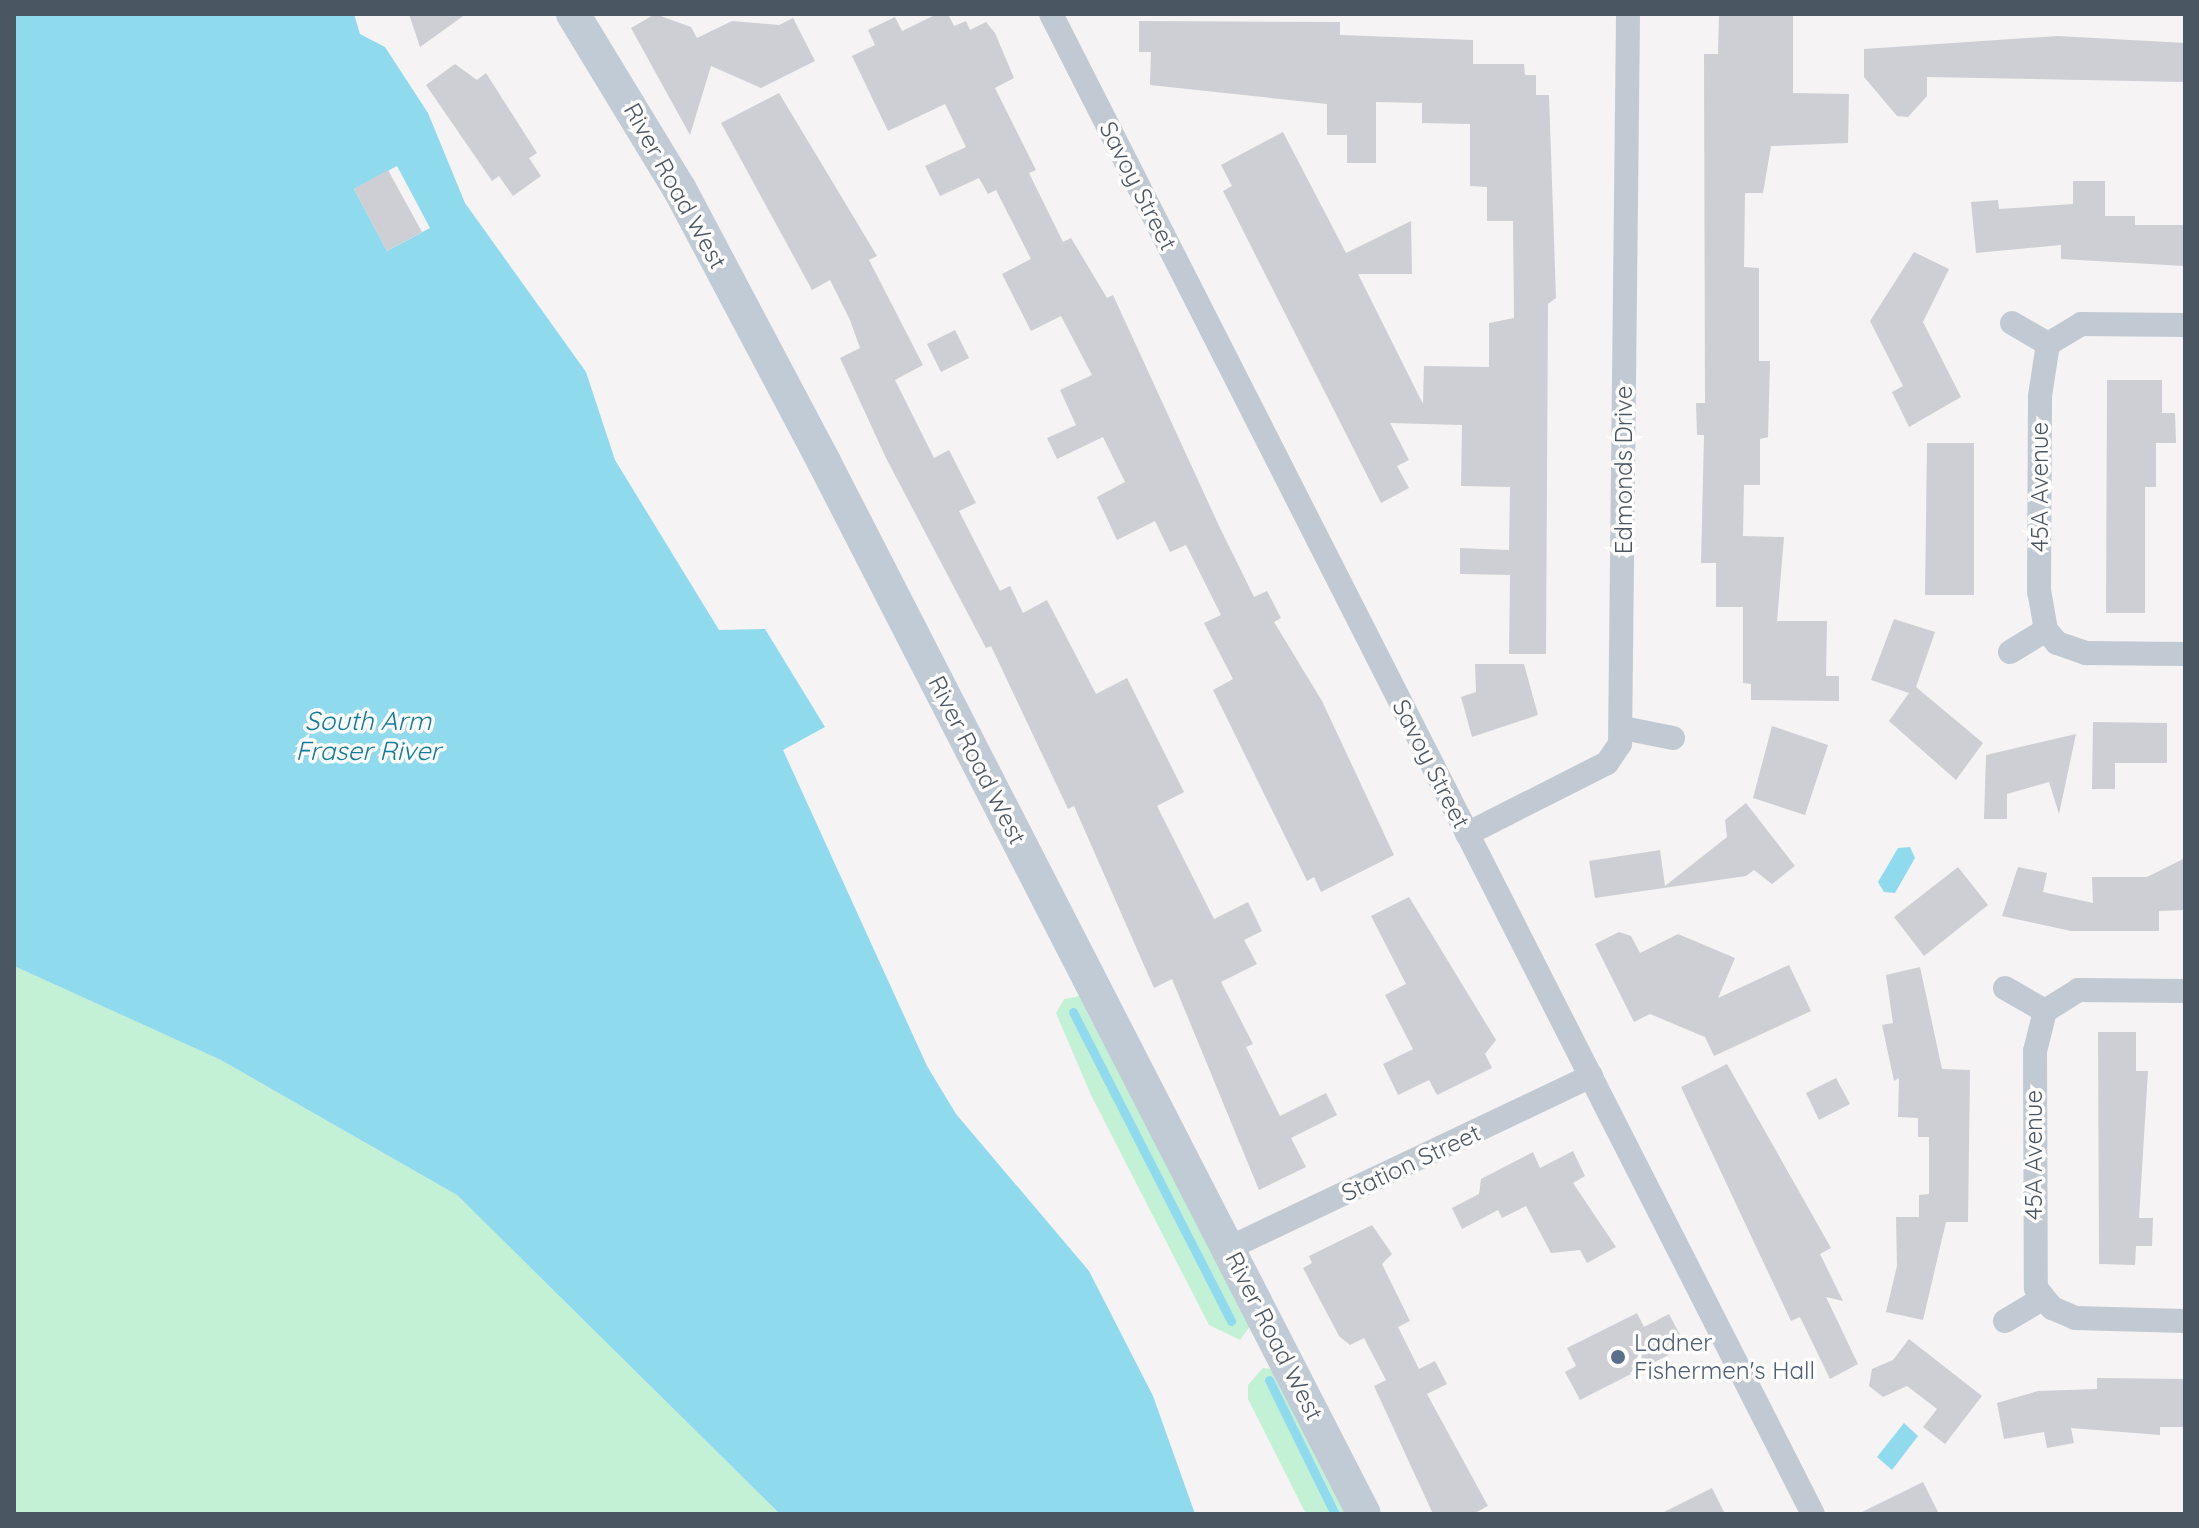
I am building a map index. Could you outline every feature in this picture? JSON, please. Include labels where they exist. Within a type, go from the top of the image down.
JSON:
[{"type":"main road","name":"River Road West","points":[[573,14],[679,188],[1364,1514]]},
{"type":"street","name":"Savoy Street","points":[[1051,14],[1813,1514]]},
{"type":"street","name":"Edmonds Drive","points":[[1467,834],[1607,763],[1623,728],[1628,14]]},
{"type":"street","points":[[2012,323],[2048,344],[2081,324],[2185,325]]},
{"type":"street","name":"45A Avenue","points":[[2046,630],[2039,592],[2040,426],[2048,344]]},
{"type":"street","points":[[2010,652],[2046,630],[2057,643],[2086,653],[2185,654]]},
{"type":"street","points":[[1623,728],[1673,738]]},
{"type":"street","points":[[2005,988],[2045,1011],[2078,990],[2185,991]]},
{"type":"street","name":"45A Avenue","points":[[2042,1299],[2034,1275],[2035,1051],[2045,1011]]},
{"type":"street","name":"Station Street","points":[[1229,1248],[1591,1076]]},
{"type":"street","points":[[2005,1321],[2042,1299],[2075,1318],[2185,1321]]},
{"type":"green space","points":[[14,966],[221,1060],[457,1195],[780,1514],[14,1514]]},
{"type":"green space","points":[[1080,996],[1250,1326],[1240,1340],[1209,1325],[1091,1095],[1056,1013],[1064,999]]},
{"type":"green space","points":[[1263,1368],[1272,1369],[1347,1514],[1306,1514],[1248,1399],[1248,1385]]},
{"type":"water","name":"South Arm Fraser River","points":[[14,14],[354,14],[360,34],[385,47],[428,113],[465,203],[586,372],[615,460],[719,630],[765,629],[825,727],[783,750],[927,1066],[956,1114],[1089,1271],[1153,1396],[1195,1514],[780,1514],[457,1195],[221,1060],[14,966]]},
{"type":"water","points":[[1910,847],[1915,858],[1895,893],[1884,892],[1878,882],[1898,848]]},
{"type":"water","points":[[1904,1423],[1918,1436],[1892,1470],[1877,1457]]},
{"type":"pier","points":[[397,166],[430,228],[387,251],[354,189]]},
{"type":"building","points":[[409,14],[466,14],[420,47]]},
{"type":"building","points":[[655,14],[691,27],[697,38],[732,21],[779,25],[793,18],[815,61],[761,88],[711,66],[690,135],[631,28]]},
{"type":"building","points":[[937,14],[948,14],[954,26],[966,21],[970,30],[986,22],[995,33],[1014,78],[995,88],[1036,170],[1029,173],[1063,242],[1071,238],[1107,298],[1113,295],[1254,597],[1267,591],[1281,618],[1274,622],[1322,701],[1394,855],[1321,892],[1314,877],[1307,881],[1213,690],[1233,679],[1204,623],[1221,615],[1186,545],[1170,552],[1155,521],[1117,540],[1097,497],[1125,482],[1103,437],[1057,459],[1047,438],[1076,425],[1060,390],[1092,375],[1061,316],[1031,331],[1002,274],[1031,259],[996,190],[988,194],[979,178],[940,196],[925,166],[966,147],[945,104],[888,131],[852,56],[875,45],[868,30],[895,17],[902,31]]},
{"type":"building","points":[[1719,14],[1793,14],[1793,93],[1849,94],[1848,143],[1771,146],[1763,193],[1745,193],[1744,267],[1759,268],[1759,361],[1770,361],[1768,437],[1760,439],[1760,485],[1744,485],[1743,536],[1784,537],[1777,621],[1827,621],[1826,676],[1839,676],[1839,701],[1751,700],[1751,684],[1743,683],[1743,607],[1716,607],[1716,563],[1701,563],[1704,435],[1697,435],[1696,403],[1705,403],[1704,54],[1718,54]]},
{"type":"building","points":[[1139,21],[1340,22],[1340,35],[1473,40],[1473,64],[1524,64],[1525,75],[1536,75],[1536,95],[1549,95],[1556,298],[1548,304],[1546,654],[1509,654],[1510,575],[1460,574],[1460,548],[1509,550],[1510,487],[1461,486],[1462,425],[1390,423],[1409,460],[1397,466],[1409,488],[1381,503],[1223,191],[1232,186],[1221,165],[1283,132],[1346,253],[1411,221],[1412,274],[1358,274],[1423,404],[1424,366],[1489,367],[1489,323],[1514,318],[1513,221],[1487,221],[1487,187],[1470,186],[1470,124],[1422,123],[1422,103],[1376,102],[1376,163],[1347,163],[1347,135],[1327,135],[1327,104],[1150,85],[1151,52],[1139,52]]},
{"type":"building","points":[[2058,36],[2185,43],[2185,82],[1927,77],[1927,96],[1908,117],[1897,116],[1864,77],[1864,49]]},
{"type":"building","points":[[455,64],[477,80],[486,73],[537,153],[529,158],[541,176],[513,196],[499,176],[492,181],[426,85]]},
{"type":"building","points":[[779,93],[877,256],[869,260],[923,365],[895,380],[934,458],[949,450],[976,503],[959,511],[1000,591],[1010,586],[1023,613],[1047,600],[1096,694],[1127,678],[1184,792],[1157,806],[1214,919],[1248,902],[1262,931],[1244,940],[1257,964],[1221,982],[1253,1044],[1246,1047],[1280,1116],[1326,1093],[1337,1115],[1291,1138],[1306,1167],[1259,1190],[1172,979],[1154,988],[1074,806],[1068,809],[991,646],[986,648],[886,458],[840,358],[860,348],[830,280],[812,290],[721,123]]},
{"type":"building","points":[[388,170],[422,232],[387,251],[354,189]]},
{"type":"building","points":[[2073,181],[2105,181],[2105,216],[2135,216],[2135,225],[2185,225],[2185,266],[2061,259],[2061,245],[1976,253],[1971,202],[1998,200],[1999,209],[2073,204]]},
{"type":"building","points":[[1914,252],[1949,269],[1923,322],[1961,397],[1909,427],[1892,392],[1903,386],[1870,321]]},
{"type":"building","points":[[955,330],[969,358],[941,372],[927,344]]},
{"type":"building","points":[[2107,380],[2162,380],[2162,413],[2175,413],[2176,443],[2156,443],[2156,487],[2145,487],[2145,613],[2106,613]]},
{"type":"building","points":[[1927,443],[1974,443],[1974,595],[1925,595]]},
{"type":"building","points":[[1894,619],[1935,632],[1916,687],[1983,743],[1956,780],[1889,721],[1909,693],[1871,680]]},
{"type":"building","points":[[1475,664],[1524,664],[1538,715],[1472,737],[1461,697],[1476,692]]},
{"type":"building","points":[[2093,722],[2167,723],[2167,763],[2115,763],[2115,789],[2092,789]]},
{"type":"building","points":[[1772,726],[1828,745],[1805,815],[1753,798]]},
{"type":"building","points":[[2076,734],[2059,814],[2049,782],[2007,794],[2007,819],[1984,819],[1986,755]]},
{"type":"building","points":[[1746,803],[1795,866],[1772,884],[1754,870],[1746,876],[1595,898],[1589,861],[1660,850],[1665,886],[1727,837],[1725,820]]},
{"type":"building","points":[[2185,858],[2185,910],[2159,911],[2159,931],[2071,931],[2002,916],[2018,867],[2047,873],[2043,892],[2093,903],[2092,877],[2147,877]]},
{"type":"building","points":[[1958,867],[1988,905],[1924,956],[1894,917]]},
{"type":"building","points":[[1409,897],[1496,1040],[1485,1054],[1492,1068],[1437,1095],[1429,1080],[1398,1095],[1383,1064],[1413,1049],[1385,995],[1406,984],[1371,916]]},
{"type":"building","points":[[1619,932],[1631,936],[1640,953],[1678,934],[1735,958],[1718,998],[1789,965],[1811,1011],[1714,1056],[1705,1037],[1650,1014],[1634,1022],[1595,944]]},
{"type":"building","points":[[1920,967],[1942,1069],[1970,1070],[1968,1222],[1946,1222],[1923,1320],[1886,1312],[1897,1266],[1896,1217],[1919,1217],[1919,1195],[1929,1194],[1929,1137],[1918,1137],[1918,1118],[1898,1117],[1899,1078],[1894,1081],[1882,1025],[1893,1023],[1886,975]]},
{"type":"building","points":[[2098,1032],[2136,1032],[2136,1071],[2148,1071],[2139,1218],[2153,1218],[2152,1246],[2136,1246],[2135,1265],[2099,1264]]},
{"type":"building","points":[[1727,1064],[1831,1248],[1820,1254],[1843,1301],[1826,1297],[1858,1364],[1830,1379],[1800,1317],[1791,1321],[1681,1087]]},
{"type":"building","points":[[1836,1078],[1850,1104],[1819,1120],[1806,1093]]},
{"type":"building","points":[[1573,1151],[1585,1176],[1573,1183],[1616,1247],[1587,1263],[1580,1250],[1551,1253],[1526,1206],[1502,1218],[1498,1210],[1462,1229],[1452,1208],[1479,1194],[1481,1179],[1533,1152],[1540,1168]]},
{"type":"building","points":[[1372,1225],[1392,1254],[1382,1264],[1410,1321],[1398,1327],[1419,1369],[1435,1361],[1447,1384],[1427,1394],[1488,1506],[1473,1514],[1433,1514],[1374,1386],[1386,1380],[1364,1338],[1350,1345],[1339,1336],[1303,1268],[1312,1263],[1309,1256]]},
{"type":"building","name":"Ladner Fishermen's Hall","points":[[1637,1313],[1644,1327],[1669,1314],[1686,1346],[1580,1400],[1565,1372],[1576,1366],[1567,1348]]},
{"type":"building","points":[[1909,1339],[1982,1396],[1945,1444],[1923,1427],[1937,1409],[1907,1386],[1883,1397],[1869,1386],[1872,1369],[1893,1360]]},
{"type":"building","points":[[2097,1378],[2185,1379],[2185,1427],[2160,1427],[2160,1435],[2071,1428],[2074,1443],[2047,1448],[2044,1432],[2004,1439],[1997,1403],[2038,1391],[2097,1389]]},
{"type":"building","points":[[1923,1482],[1939,1514],[1858,1514]]},
{"type":"building","points":[[1712,1488],[1725,1514],[1660,1514]]},
{"type":"waterway","points":[[1073,1012],[1231,1321]]},
{"type":"waterway","points":[[1269,1380],[1335,1514]]},
{"type":"place","name":"Ladner Fishermen's Hall","points":[[1618,1357]]}]
